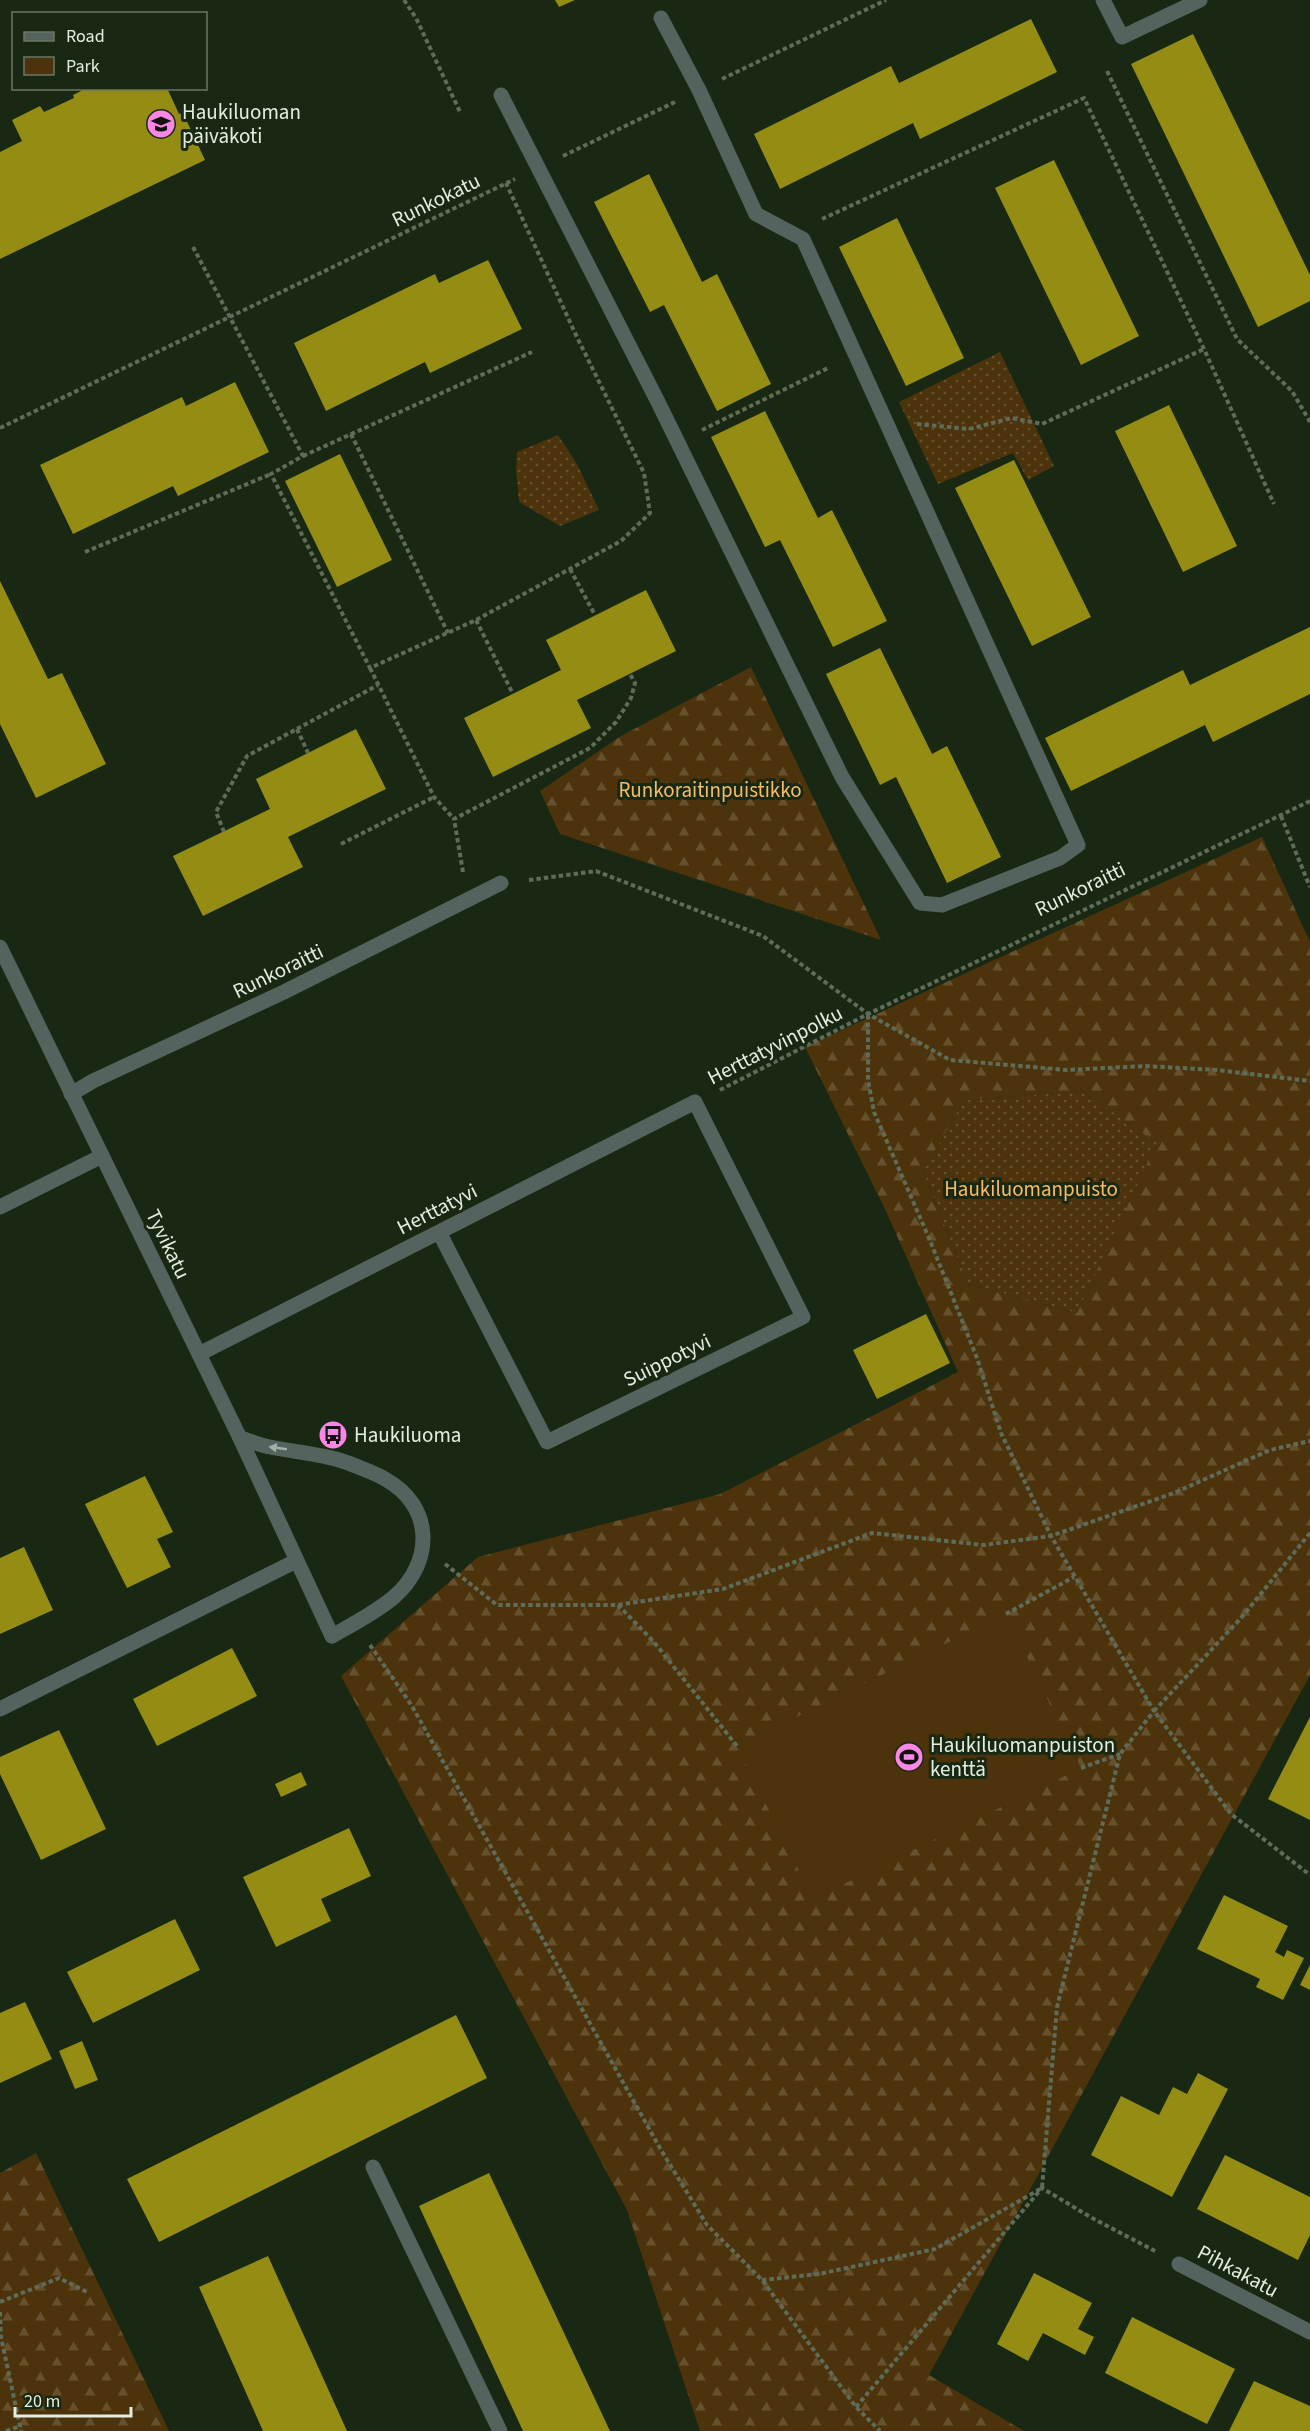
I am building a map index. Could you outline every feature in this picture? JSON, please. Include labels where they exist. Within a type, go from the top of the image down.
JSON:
[{"type":"street","points":[[1103,0],[1122,37],[1200,0]]},
{"type":"street","points":[[501,95],[678,443],[842,777],[920,903],[942,905],[1060,858],[1078,845],[803,239],[756,214],[699,90],[662,18]]},
{"type":"street","name":"Runkoraitti","points":[[72,1094],[93,1081],[273,997],[501,883]]},
{"type":"street","name":"Tyvikatu","points":[[0,947],[240,1438],[332,1636],[354,1623]]},
{"type":"street","name":"Suippotyvi","points":[[439,1232],[547,1442],[803,1317],[695,1102]]},
{"type":"street","name":"Herttatyvi","points":[[198,1354],[695,1102]]},
{"type":"street","points":[[0,1207],[102,1156]]},
{"type":"street","points":[[240,1438],[270,1447],[318,1454],[353,1465],[386,1479],[414,1506],[422,1521],[424,1545],[410,1581],[394,1596],[354,1623]]},
{"type":"street","points":[[0,1709],[296,1561]]},
{"type":"street","points":[[373,2167],[500,2431]]},
{"type":"street","name":"Pihkakatu","points":[[1179,2264],[1310,2332]]},
{"type":"path","points":[[405,0],[416,18],[461,114]]},
{"type":"path","name":"Runkokatu","points":[[0,428],[886,0]]},
{"type":"path","points":[[1107,71],[1237,339],[1292,391],[1310,422]]},
{"type":"path","points":[[792,233],[1084,98],[1204,349],[1274,504]]},
{"type":"path","points":[[370,668],[477,620],[621,541],[650,513],[645,473],[575,333],[506,183]]},
{"type":"path","points":[[193,247],[303,456]]},
{"type":"path","points":[[891,433],[918,424],[969,429],[1012,418],[1042,424],[1204,349]]},
{"type":"path","points":[[85,552],[271,474],[303,456],[532,352]]},
{"type":"path","points":[[678,443],[855,355]]},
{"type":"path","points":[[351,434],[448,633]]},
{"type":"path","points":[[271,474],[434,797],[454,819],[468,899]]},
{"type":"path","points":[[570,569],[594,615]]},
{"type":"path","points":[[477,620],[513,694]]},
{"type":"path","points":[[454,819],[590,748],[616,722],[631,698],[635,683],[630,674]]},
{"type":"path","points":[[224,832],[216,812],[247,756],[378,685]]},
{"type":"path","points":[[297,729],[308,753]]},
{"type":"path","points":[[341,844],[434,797]]},
{"type":"path","name":"Runkoraitti","points":[[868,1014],[1310,801]]},
{"type":"path","points":[[1281,816],[1310,887]]},
{"type":"path","points":[[501,883],[596,871],[763,936],[868,1014],[950,1060],[1067,1070],[1157,1067],[1310,1081]]},
{"type":"path","points":[[868,1014],[868,1080],[873,1112],[929,1238],[977,1358],[1001,1433],[1051,1536],[1112,1636],[1154,1711],[1231,1814],[1310,1875]]},
{"type":"path","name":"Herttatyvinpolku","points":[[695,1102],[868,1014]]},
{"type":"path","points":[[424,1545],[497,1605],[617,1605],[723,1589],[872,1533],[984,1545],[1051,1536],[1174,1493],[1270,1450],[1310,1441]]},
{"type":"path","points":[[856,2407],[1042,2188],[1057,2007],[1120,1754],[1154,1711],[1242,1617],[1310,1533]]},
{"type":"path","points":[[1006,1614],[1074,1577]]},
{"type":"path","points":[[617,1605],[654,1642],[737,1746]]},
{"type":"path","points":[[354,1623],[412,1706],[661,2150],[707,2225],[762,2280],[856,2407],[880,2431]]},
{"type":"path","points":[[1081,1768],[1120,1754]]},
{"type":"path","points":[[762,2280],[819,2274],[935,2249],[1042,2188]]},
{"type":"path","points":[[1042,2188],[1092,2218],[1179,2264]]},
{"type":"path","points":[[0,2302],[59,2278],[89,2294]]},
{"type":"path","points":[[0,2312],[1,2337],[21,2428],[6,2431]]},
{"type":"green space","points":[[1000,352],[1054,466],[1028,480],[1013,453],[938,484],[899,402]]},
{"type":"green space","points":[[558,435],[577,464],[599,510],[560,526],[519,502],[516,469],[517,452]]},
{"type":"green space","name":"Runkoraitinpuistikko","points":[[751,667],[881,940],[560,834],[540,791],[621,736]]},
{"type":"green space","points":[[1262,837],[1310,942],[1310,1675],[929,2375],[1024,2431],[700,2431],[627,2210],[341,1676],[478,1557],[720,1494],[958,1372],[884,1207],[805,1047]],"holes":[[[1082,1091],[1157,1143],[1077,1313],[968,1284],[923,1171],[964,1100]]]},
{"type":"green space","name":"Haukiluomanpuisto","points":[[1082,1091],[1158,1143],[1077,1313],[968,1284],[923,1171],[964,1100]]},
{"type":"green space","name":"Haukiluomanpuiston kenttä","points":[[1006,1614],[1081,1768],[813,1899],[737,1746]]},
{"type":"green space","points":[[36,2153],[169,2431],[0,2431],[0,2173]]},
{"type":"building","points":[[555,0],[575,0],[559,7]]},
{"type":"building","points":[[1031,19],[1057,72],[920,139],[913,123],[780,189],[754,134],[891,66],[899,83]]},
{"type":"building","points":[[1193,34],[1310,275],[1310,301],[1258,327],[1131,64]]},
{"type":"building","name":"Haukiluoman päiväkoti","points":[[83,90],[168,90],[179,114],[183,113],[205,160],[0,259],[0,152],[22,141],[12,120],[40,106],[44,112],[74,98],[73,95]]},
{"type":"building","points":[[1054,160],[1139,336],[1081,365],[995,188]]},
{"type":"building","points":[[649,174],[702,282],[717,274],[771,384],[717,411],[664,305],[650,312],[594,202]]},
{"type":"building","points":[[897,218],[964,358],[906,386],[839,247]]},
{"type":"building","points":[[488,260],[522,329],[430,373],[425,362],[326,411],[294,343],[435,274],[439,283]]},
{"type":"building","points":[[235,382],[269,452],[178,496],[173,486],[73,534],[40,465],[182,397],[186,406]]},
{"type":"building","points":[[1169,405],[1237,546],[1183,572],[1115,431]]},
{"type":"building","points":[[765,411],[818,518],[832,510],[887,621],[833,647],[780,540],[765,547],[711,437]]},
{"type":"building","points":[[340,454],[392,560],[337,587],[285,481]]},
{"type":"building","points":[[1014,460],[1091,617],[1032,646],[955,488]]},
{"type":"building","points":[[0,581],[48,679],[62,673],[106,764],[36,798],[0,724]]},
{"type":"building","points":[[646,590],[676,651],[577,700],[591,728],[493,777],[464,718],[561,670],[546,640]]},
{"type":"building","points":[[1310,627],[1310,694],[1213,742],[1205,725],[1071,791],[1045,738],[1183,670],[1190,685]]},
{"type":"building","points":[[880,648],[932,754],[947,746],[1001,857],[947,883],[896,777],[880,785],[826,674]]},
{"type":"building","points":[[356,729],[386,789],[288,837],[303,867],[203,916],[173,856],[270,809],[256,779]]},
{"type":"building","points":[[926,1314],[950,1363],[877,1399],[853,1350]]},
{"type":"building","points":[[145,1476],[173,1532],[157,1539],[171,1567],[127,1588],[85,1504]]},
{"type":"building","points":[[24,1547],[53,1610],[0,1634],[0,1558]]},
{"type":"building","points":[[232,1648],[257,1696],[157,1746],[133,1699]]},
{"type":"building","points":[[1310,1717],[1310,1820],[1268,1799]]},
{"type":"building","points":[[59,1730],[106,1829],[41,1860],[0,1774],[0,1757]]},
{"type":"building","points":[[301,1772],[307,1785],[281,1797],[275,1784]]},
{"type":"building","points":[[349,1828],[371,1876],[321,1899],[331,1921],[276,1947],[243,1877]]},
{"type":"building","points":[[1224,1895],[1288,1926],[1275,1952],[1284,1957],[1287,1950],[1304,1958],[1283,2000],[1256,1987],[1260,1979],[1197,1949]]},
{"type":"building","points":[[175,1919],[200,1970],[93,2023],[67,1972]]},
{"type":"building","points":[[1310,1965],[1310,1990],[1300,1985]]},
{"type":"building","points":[[25,2002],[52,2059],[0,2083],[0,2013]]},
{"type":"building","points":[[456,2015],[487,2078],[159,2242],[127,2179]]},
{"type":"building","points":[[82,2041],[98,2080],[75,2089],[59,2051]]},
{"type":"building","points":[[1198,2073],[1228,2089],[1172,2197],[1091,2155],[1121,2096],[1159,2115],[1173,2087],[1187,2094]]},
{"type":"building","points":[[1225,2155],[1310,2197],[1310,2235],[1298,2260],[1197,2209]]},
{"type":"building","points":[[489,2173],[610,2431],[523,2431],[419,2206]]},
{"type":"building","points":[[268,2256],[347,2431],[263,2431],[199,2287]]},
{"type":"building","points":[[1034,2273],[1092,2303],[1078,2329],[1094,2337],[1085,2355],[1043,2333],[1028,2361],[997,2344]]},
{"type":"building","points":[[1132,2317],[1235,2369],[1207,2424],[1105,2373]]},
{"type":"building","points":[[1254,2381],[1310,2406],[1310,2431],[1229,2431]]},
{"type":"place","name":"Haukiluoman päiväkoti","points":[[161,124]]},
{"type":"place","name":"Haukiluoma","points":[[333,1435]]},
{"type":"place","name":"Haukiluomanpuiston kenttä","points":[[909,1757]]}]
